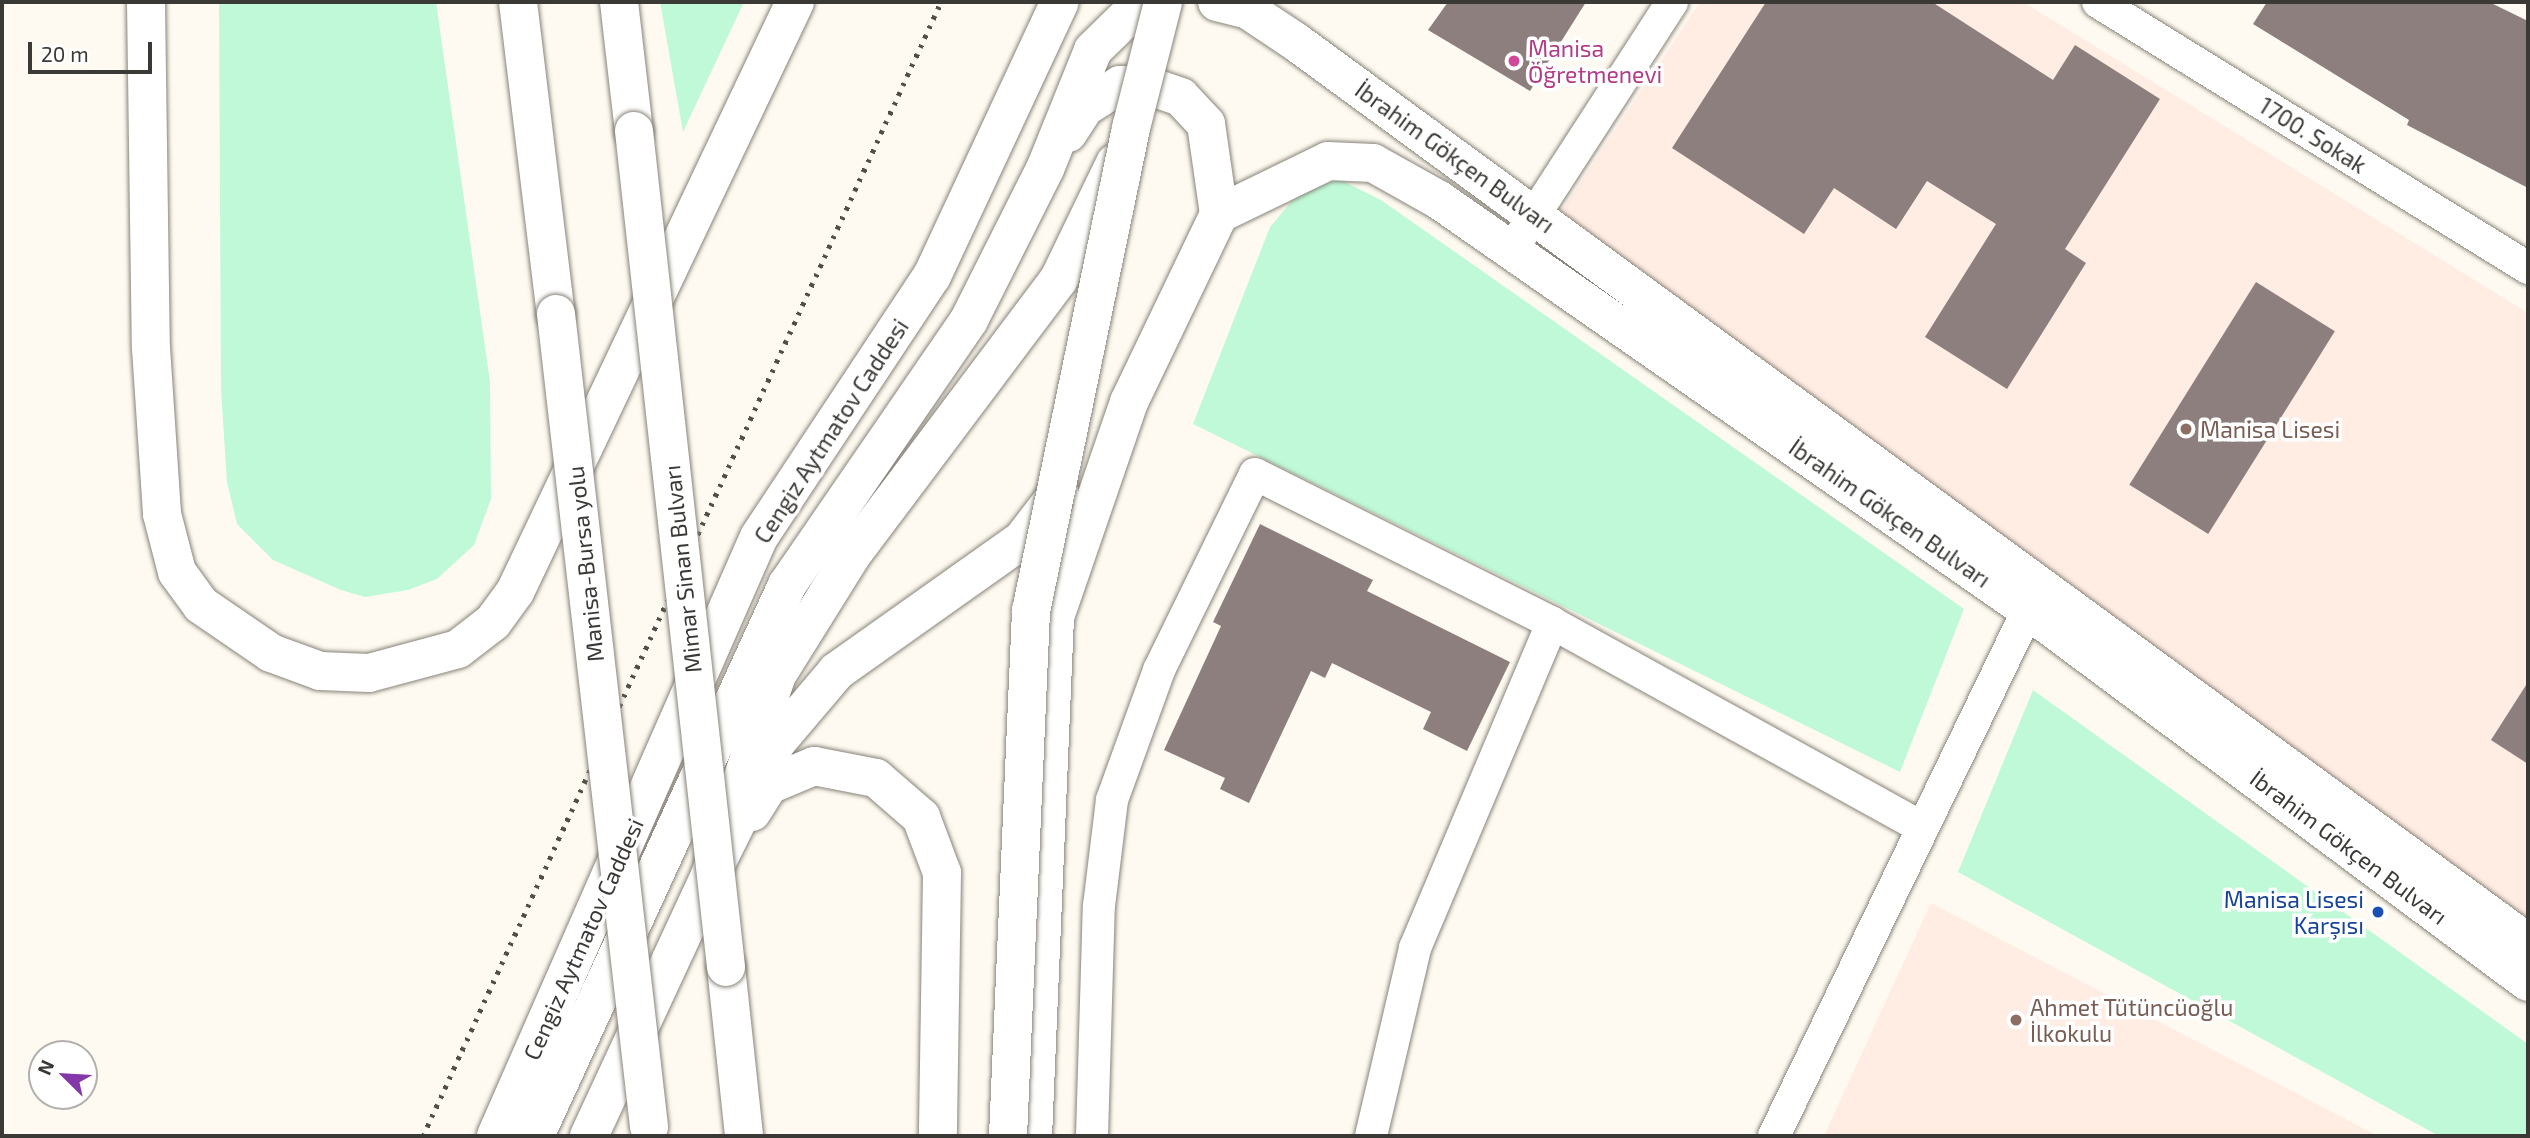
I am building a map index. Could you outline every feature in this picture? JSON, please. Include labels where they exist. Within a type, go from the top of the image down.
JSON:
[{"type":"main road","points":[[146,2],[151,348],[162,514],[177,572],[201,605],[271,653],[320,671],[369,673],[458,649],[493,622],[515,592],[796,2]]},
{"type":"main road","name":"Manisa-Bursa yolu","points":[[518,2],[649,1132]]},
{"type":"main road","name":"Mimar Sinan Bulvarı","points":[[619,2],[744,1136]]},
{"type":"main road","name":"Cengiz Aytmatov Caddesi","points":[[496,1136],[759,537],[932,276],[1060,2]]},
{"type":"main road","points":[[1009,1136],[1031,611],[1131,128],[1161,2]]},
{"type":"main road","points":[[536,1136],[788,584],[970,320],[1045,169],[1093,50],[1132,12],[1161,2]]},
{"type":"main road","name":"İbrahim Gökçen Bulvarı","points":[[1217,2],[1248,10],[1296,42],[2528,943]]},
{"type":"main road","points":[[1271,2],[1296,42]]},
{"type":"main road","points":[[1033,1136],[1055,617],[1129,402],[1219,215],[1206,124],[1181,97],[1146,85],[1119,85],[1085,107],[1045,169]]},
{"type":"main road","points":[[709,878],[777,675],[851,556],[1059,279],[1131,128]]},
{"type":"main road","name":"İbrahim Gökçen Bulvarı","points":[[1219,215],[1328,161],[1373,163],[1514,248],[2028,610],[2528,982]]},
{"type":"main road","points":[[589,1136],[709,878],[776,743],[837,671],[1022,540],[1129,402]]},
{"type":"main road","points":[[709,878],[769,786],[814,766],[876,778],[921,817],[942,873],[938,1136]]},
{"type":"street","points":[[1514,248],[1533,214],[1672,2]]},
{"type":"street","name":"1700. Sokak","points":[[2098,2],[2528,268]]},
{"type":"street","points":[[1092,1136],[1099,906],[1112,800],[1159,670],[1255,474],[1552,623],[1922,827]]},
{"type":"street","points":[[1774,1136],[2028,610]]},
{"type":"street","points":[[1371,1136],[1415,948],[1552,623]]},
{"type":"shaded area","name":"Manisa Lisesi","points":[[1700,2],[2023,2],[2528,313],[2528,926],[1557,218]]},
{"type":"shaded area","name":"Ahmet Tütüncüoğlu İlkokulu","points":[[1931,903],[2378,1136],[1824,1136]]},
{"type":"green space","points":[[219,2],[436,2],[490,382],[491,499],[474,545],[437,579],[408,590],[365,597],[341,590],[273,560],[237,524],[227,482],[221,390]]},
{"type":"green space","points":[[660,2],[744,2],[683,132]]},
{"type":"green space","points":[[1339,179],[1381,200],[1964,609],[1900,772],[1193,424],[1270,227],[1297,195]]},
{"type":"green space","points":[[2033,690],[2528,1044],[2528,1136],[2439,1136],[1958,872]]},
{"type":"building","name":"Manisa Öğretmenevi","points":[[1448,2],[1586,2],[1530,91],[1428,30]]},
{"type":"building","points":[[1766,2],[1932,2],[2053,80],[2075,45],[2160,99],[2065,249],[2086,263],[2007,389],[1925,337],[1996,224],[1927,181],[1896,229],[1834,188],[1804,234],[1672,148]]},
{"type":"building","points":[[2267,2],[2489,2],[2528,21],[2528,188],[2407,125],[2409,120],[2253,24]]},
{"type":"building","points":[[2256,282],[2335,331],[2208,534],[2129,485]]},
{"type":"building","points":[[1260,524],[1373,580],[1367,591],[1510,662],[1467,751],[1423,729],[1431,712],[1332,663],[1325,678],[1311,671],[1249,803],[1220,789],[1225,778],[1164,750],[1221,626],[1213,622]]},
{"type":"building","points":[[2528,682],[2528,764],[2491,740]]},
{"type":"railway","points":[[423,1136],[941,2]]},
{"type":"place","name":"Manisa Öğretmenevi","points":[[1514,61]]},
{"type":"place","name":"Manisa Lisesi","points":[[2186,429]]},
{"type":"place","name":"Manisa Lisesi Karşısı","points":[[2378,912]]},
{"type":"place","name":"Ahmet Tütüncüoğlu İlkokulu","points":[[2016,1020]]}]
